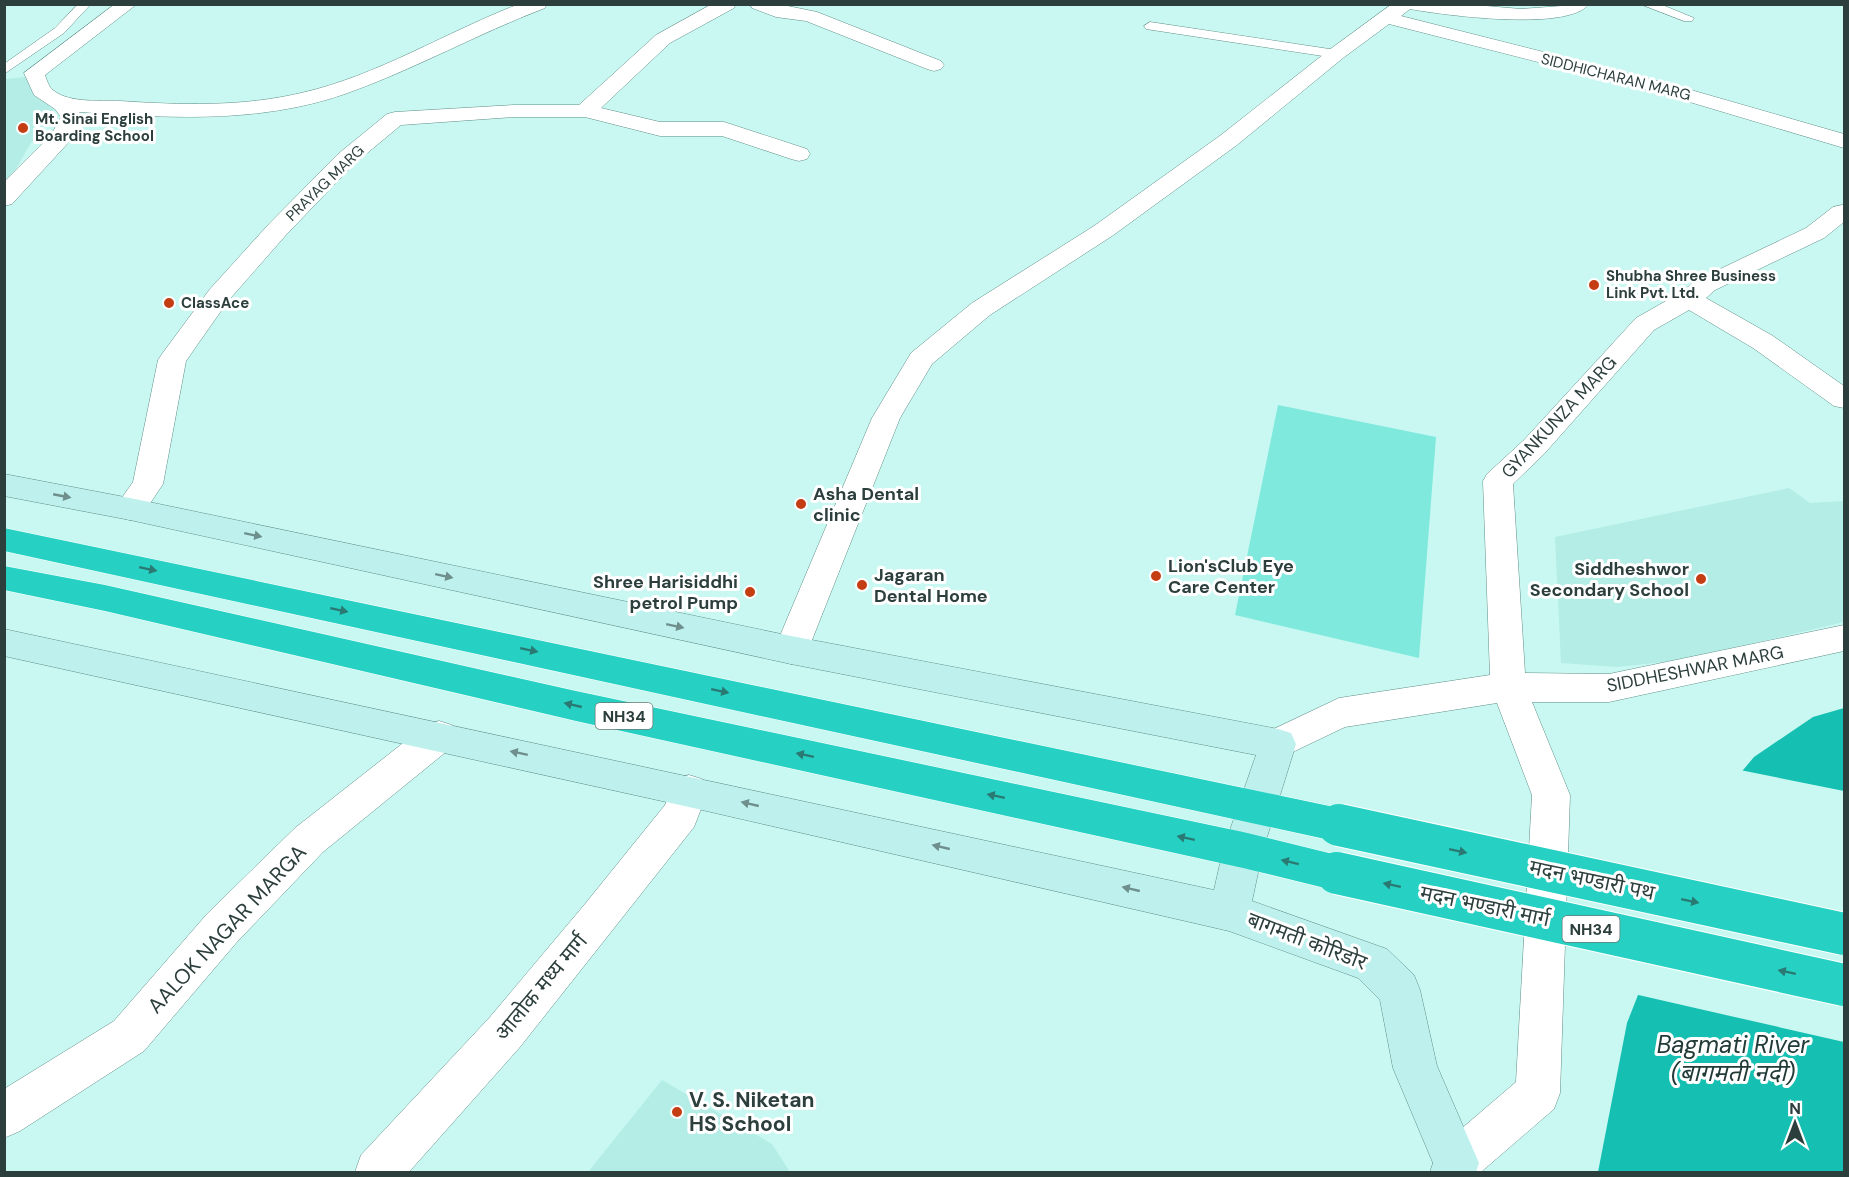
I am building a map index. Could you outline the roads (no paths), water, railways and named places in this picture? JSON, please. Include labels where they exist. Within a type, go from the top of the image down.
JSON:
[{"type":"highway","name":"NH34","points":[[4,539],[1257,806]]},
{"type":"highway","name":"NH34","points":[[4,578],[89,594],[587,708],[1244,850]]},
{"type":"highway","name":"मदन भण्डारी पथ","points":[[1257,806],[1845,934]]},
{"type":"highway","name":"मदन भण्डारी मार्ग","points":[[1244,850],[1337,873],[1845,985]]},
{"type":"street","points":[[4,200],[8,192],[60,138],[72,117],[63,104],[41,90],[34,74],[128,4]]},
{"type":"street","points":[[63,104],[202,109],[254,107],[305,99],[388,70],[538,4]]},
{"type":"street","points":[[585,111],[663,39],[727,4]]},
{"type":"street","points":[[759,4],[783,13],[810,16],[934,65]]},
{"type":"street","points":[[1413,4],[1497,13],[1569,10],[1580,4]]},
{"type":"street","points":[[791,651],[886,418],[921,359],[981,309],[1103,231],[1229,140],[1336,54],[1396,11]]},
{"type":"street","name":"SIDDHICHARAN MARG","points":[[1396,11],[1845,141]]},
{"type":"street","name":"PRAYAG MARG","points":[[130,509],[148,484],[172,360],[219,295],[277,230],[346,159],[394,119],[514,111],[585,111],[660,129],[724,129],[799,154]]},
{"type":"street","name":"GYANKUNZA MARG","points":[[1454,1168],[1538,1093],[1551,795],[1508,687],[1498,481],[1534,447],[1645,324],[1689,299],[1706,285],[1815,233],[1842,212]]},
{"type":"street","points":[[1689,299],[1763,342],[1845,399]]},
{"type":"street","points":[[4,484],[791,651],[1278,744],[1339,712],[1508,687]]},
{"type":"street","name":"SIDDHESHWAR MARG","points":[[1508,687],[1609,688],[1845,638]]},
{"type":"street","name":"बागमती कोरिडोर","points":[[4,642],[440,736],[1229,912],[1372,963],[1399,990],[1415,1068],[1454,1168]]},
{"type":"street","name":"AALOK NAGAR MARGA","points":[[4,1115],[129,1036],[222,928],[309,840],[440,736]]},
{"type":"street","points":[[1229,912],[1244,850],[1278,744]]},
{"type":"street","name":"आलोक मध्य मार्ग","points":[[378,1173],[505,1032],[680,815],[689,791]]},
{"type":"lane","points":[[4,70],[65,26],[85,4]]},
{"type":"lane","points":[[1647,4],[1688,18]]},
{"type":"lane","points":[[1150,26],[1336,54]]},
{"type":"water","name":"Bagmati River (बागमती नदी)","points":[[1844,708],[1844,1172],[1598,1172],[1627,1023],[1712,807],[1754,757],[1813,717]]},
{"type":"place","name":"Mt. Sinai English Boarding School","points":[[23,128]]},
{"type":"place","name":"Shubha Shree Business Link Pvt. Ltd.","points":[[1594,285]]},
{"type":"place","name":"ClassAce","points":[[169,303]]},
{"type":"place","name":"Asha Dental clinic","points":[[801,504]]},
{"type":"place","name":"Lion'sClub Eye Care Center","points":[[1156,576]]},
{"type":"place","name":"Siddheshwor Secondary School","points":[[1701,579]]},
{"type":"place","name":"Jagaran Dental Home","points":[[862,585]]},
{"type":"place","name":"Shree Harisiddhi petrol Pump","points":[[750,592]]},
{"type":"place","name":"V. S. Niketan HS School","points":[[677,1112]]}]
